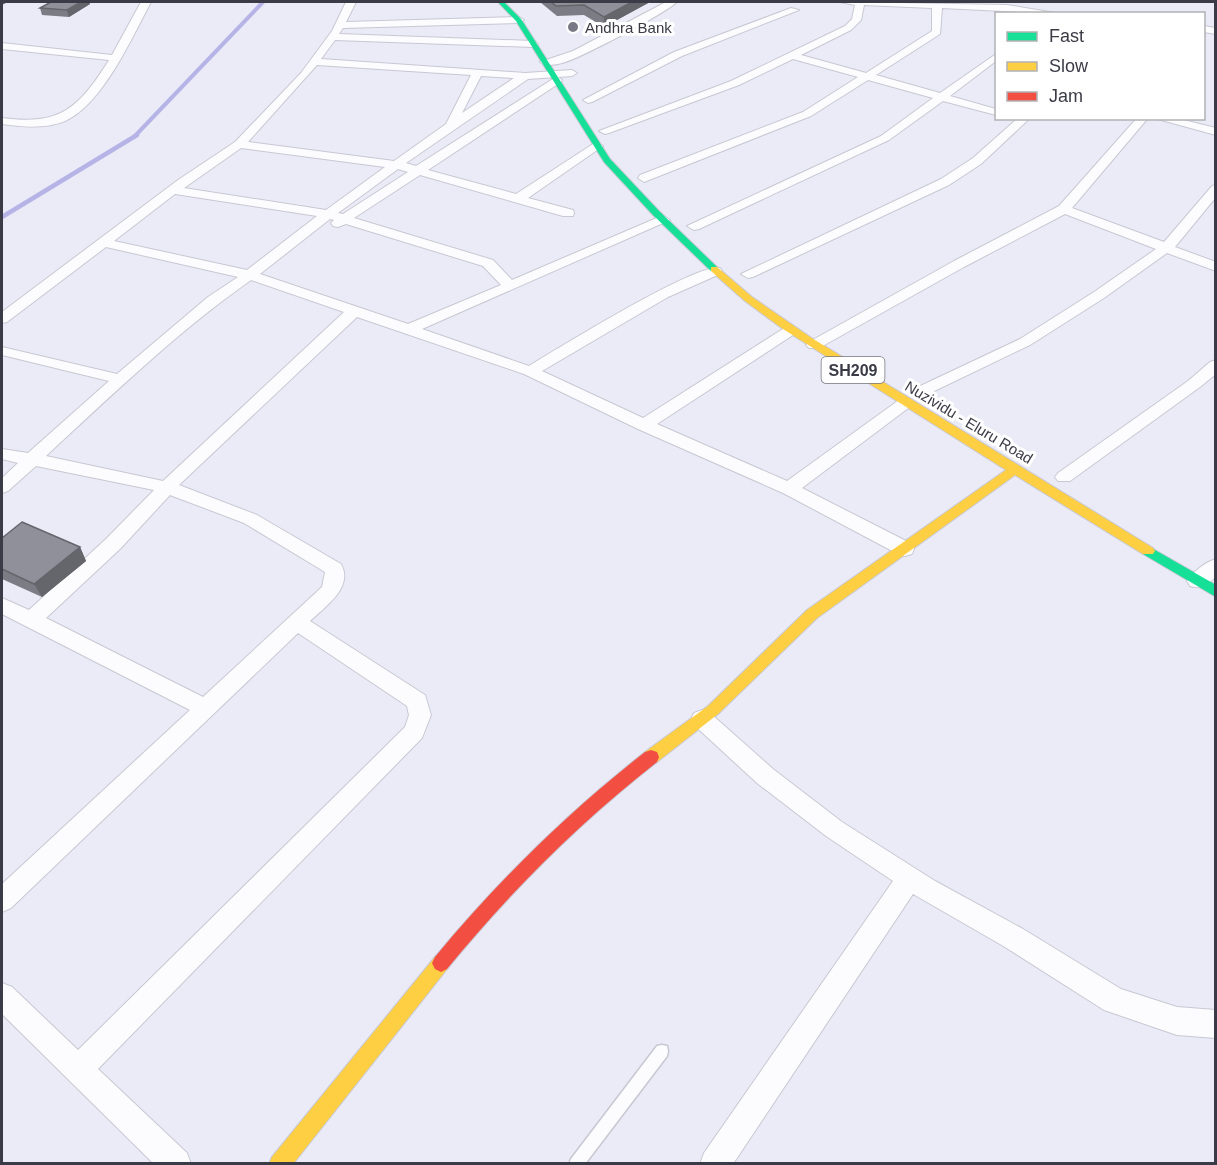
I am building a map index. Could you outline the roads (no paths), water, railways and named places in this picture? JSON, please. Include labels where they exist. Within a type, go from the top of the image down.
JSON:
[{"type":"main road","name":"Nuzividu - Eluru Road","points":[[501,2],[519,20],[597,146],[625,181],[715,271],[814,345],[1215,592]]},
{"type":"main road","points":[[519,2],[535,18]]},
{"type":"main road","points":[[546,37],[591,106]]},
{"type":"main road","points":[[681,215],[708,239]]},
{"type":"main road","name":"SH209","points":[[813,325],[835,339]]},
{"type":"main road","name":"Nuzividu - Eluru Road","points":[[917,388],[940,402]]},
{"type":"main road","points":[[279,1164],[477,918],[603,793],[702,718],[812,614],[1015,469]]},
{"type":"street","points":[[2,121],[21,124],[47,122],[73,112],[90,93],[114,58],[146,2]]},
{"type":"street","points":[[2,319],[239,144],[315,62],[333,37],[351,2]]},
{"type":"street","points":[[545,62],[561,60],[672,2]]},
{"type":"street","points":[[845,2],[1036,12]]},
{"type":"street","points":[[315,62],[556,78],[591,106],[725,87],[848,28],[856,20],[861,2]]},
{"type":"street","points":[[644,178],[807,114],[937,32],[937,6]]},
{"type":"street","points":[[591,106],[678,54],[794,10]]},
{"type":"street","points":[[340,25],[519,20]]},
{"type":"street","points":[[333,37],[533,44]]},
{"type":"street","points":[[2,46],[114,58]]},
{"type":"street","points":[[791,55],[995,112]]},
{"type":"street","points":[[694,226],[885,138],[995,58]]},
{"type":"street","points":[[449,126],[478,72]]},
{"type":"street","points":[[276,257],[328,214],[449,126],[525,76]]},
{"type":"street","points":[[2,487],[120,379],[213,300],[276,257],[345,219],[556,78]]},
{"type":"street","points":[[748,274],[945,182],[977,161],[1023,120]]},
{"type":"street","points":[[814,345],[835,339],[1064,209],[1141,120]]},
{"type":"street","points":[[1167,120],[1215,132]]},
{"type":"street","points":[[2,137],[21,124]]},
{"type":"street","points":[[239,144],[398,165],[568,213]]},
{"type":"street","points":[[517,198],[597,146]]},
{"type":"street","points":[[917,388],[1025,342],[1099,295],[1167,247],[1215,189]]},
{"type":"street","points":[[174,190],[328,214],[488,263],[509,285]]},
{"type":"street","points":[[1064,209],[1215,267]]},
{"type":"street","points":[[408,329],[664,220]]},
{"type":"street","points":[[105,243],[249,275],[531,371],[644,425],[789,489],[905,549]]},
{"type":"street","points":[[531,371],[663,294],[715,271]]},
{"type":"street","points":[[30,620],[113,544],[167,487],[354,311]]},
{"type":"street","points":[[644,425],[791,330]]},
{"type":"street","points":[[2,351],[120,379]]},
{"type":"street","points":[[1064,477],[1194,384],[1215,365]]},
{"type":"street","points":[[789,489],[905,403]]},
{"type":"street","points":[[2,454],[167,487],[223,506],[296,545],[334,569],[335,578],[330,591],[2,900]]},
{"type":"street","points":[[1197,581],[1212,566]]},
{"type":"street","points":[[2,605],[206,708]]},
{"type":"street","points":[[78,1069],[414,732],[420,715],[417,701],[296,622]]},
{"type":"street","points":[[702,718],[765,776],[834,829],[910,878],[1014,938],[1114,1000],[1177,1021],[1215,1024]]},
{"type":"street","points":[[716,1164],[910,878]]},
{"type":"street","points":[[2,996],[176,1164]]},
{"type":"lane","points":[[576,1164],[662,1051]]},
{"type":"waterway","points":[[134,137],[263,2]]},
{"type":"waterway","points":[[2,217],[134,137]]},
{"type":"place","name":"Andhra Bank","points":[[573,27]]}]
